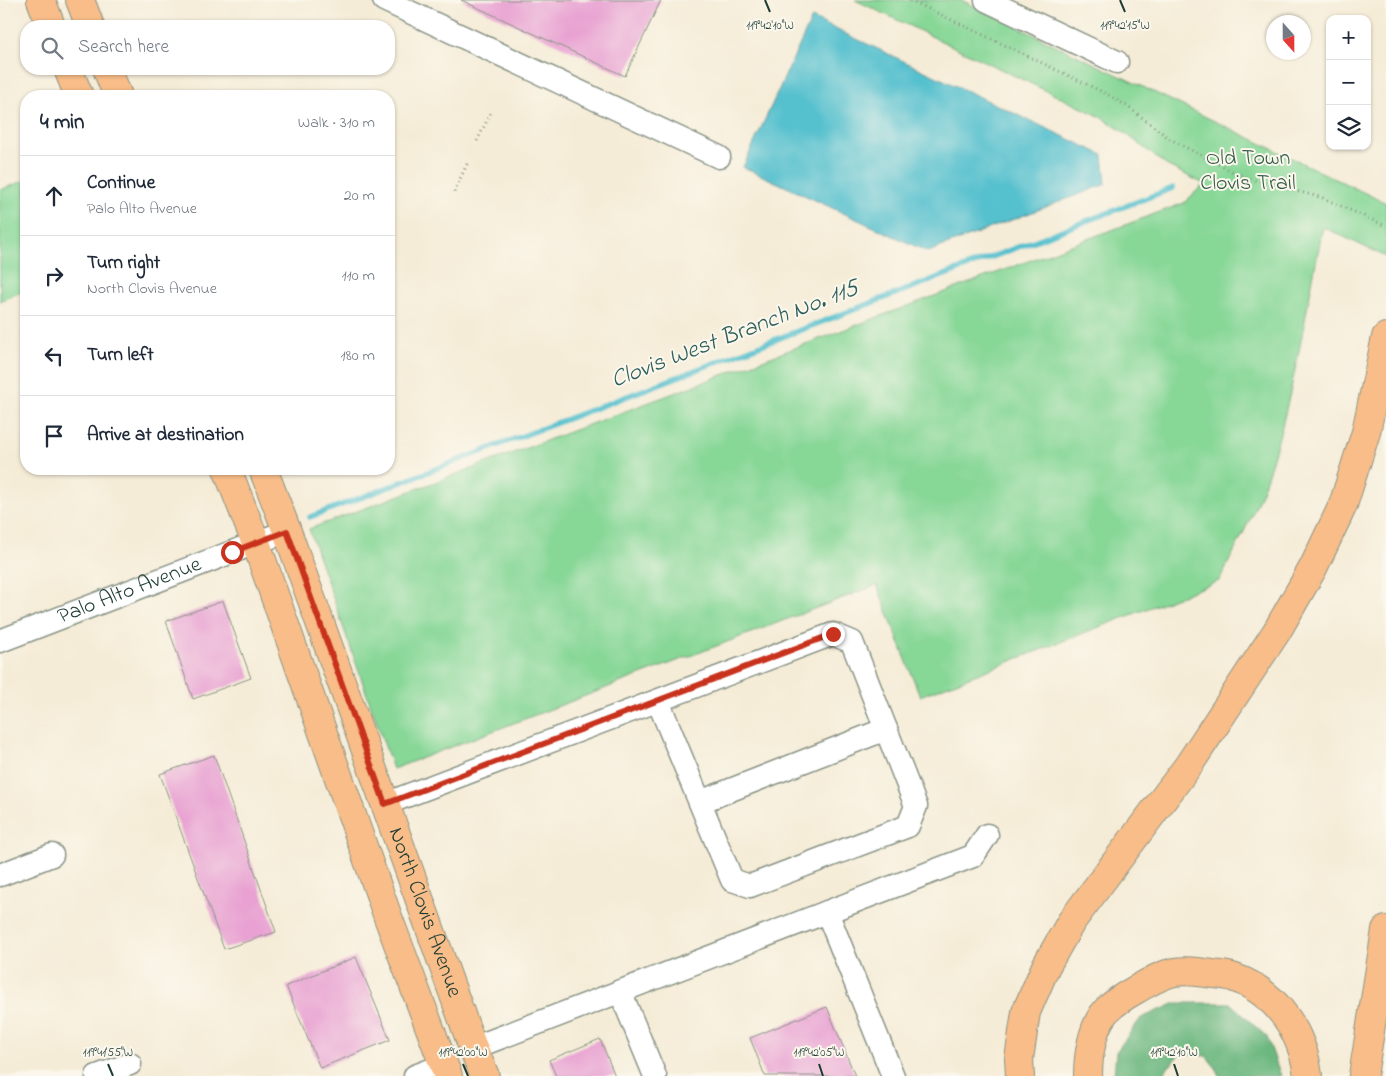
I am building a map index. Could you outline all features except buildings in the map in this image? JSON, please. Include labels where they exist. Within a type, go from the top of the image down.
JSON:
[{"type":"main road","points":[[41,0],[49,20]]},
{"type":"main road","points":[[80,0],[88,20]]},
{"type":"main road","points":[[70,75],[77,90]]},
{"type":"main road","points":[[109,75],[116,90]]},
{"type":"main road","points":[[1020,1076],[1019,1059],[1026,1012],[1058,944],[1071,922],[1188,766],[1277,631],[1312,568],[1343,505],[1366,432],[1386,337]]},
{"type":"main road","name":"North Clovis Avenue","points":[[229,475],[256,543],[389,920],[453,1072]]},
{"type":"main road","name":"North Clovis Avenue","points":[[265,475],[473,1048],[485,1076]]},
{"type":"main road","points":[[1364,1072],[1386,930]]},
{"type":"main road","points":[[1088,1076],[1088,1058],[1094,1033],[1105,1012],[1126,995],[1147,983],[1174,972],[1200,972],[1234,977],[1258,989],[1280,1008],[1295,1030],[1306,1060],[1308,1076]]},
{"type":"street","points":[[384,0],[719,157]]},
{"type":"street","points":[[986,0],[1117,62]]},
{"type":"street","name":"Palo Alto Avenue","points":[[0,641],[287,531]]},
{"type":"street","points":[[385,804],[833,634],[852,642],[886,729],[916,806],[908,826],[750,886],[732,880],[658,701]]},
{"type":"street","points":[[700,802],[886,729]]},
{"type":"street","points":[[473,1048],[973,856],[987,835]]},
{"type":"street","points":[[0,875],[52,855]]},
{"type":"street","points":[[828,912],[893,1076]]},
{"type":"street","points":[[620,991],[654,1076]]},
{"type":"street","points":[[97,1076],[130,1064]]},
{"type":"street","points":[[415,1076],[453,1072]]},
{"type":"path","points":[[910,0],[1105,93],[1127,106],[1170,139],[1231,171],[1251,179],[1323,198],[1386,226]]},
{"type":"path","points":[[477,141],[491,112]]},
{"type":"path","points":[[454,192],[468,162]]},
{"type":"green space","name":"Old Town Clovis Trail","points":[[855,0],[961,0],[1386,203],[1386,257],[1323,227],[1282,427],[1262,491],[1219,581],[920,696],[877,585],[393,769],[309,529],[1184,203],[1204,184],[1166,165],[1124,132],[1097,115]]},
{"type":"green space","points":[[20,182],[20,293],[0,301],[0,190]]},
{"type":"green space","points":[[1176,1003],[1230,1003],[1267,1037],[1281,1076],[1220,1076],[1206,1056],[1181,1054],[1164,1072],[1163,1076],[1114,1076],[1116,1052],[1141,1018]]},
{"type":"water","points":[[812,18],[1103,155],[1106,184],[928,252],[743,167]]},
{"type":"waterway","name":"Clovis West Branch No. 115","points":[[310,517],[1173,188]]},
{"type":"route","points":[[232,552],[287,531],[385,804],[833,634]]}]
